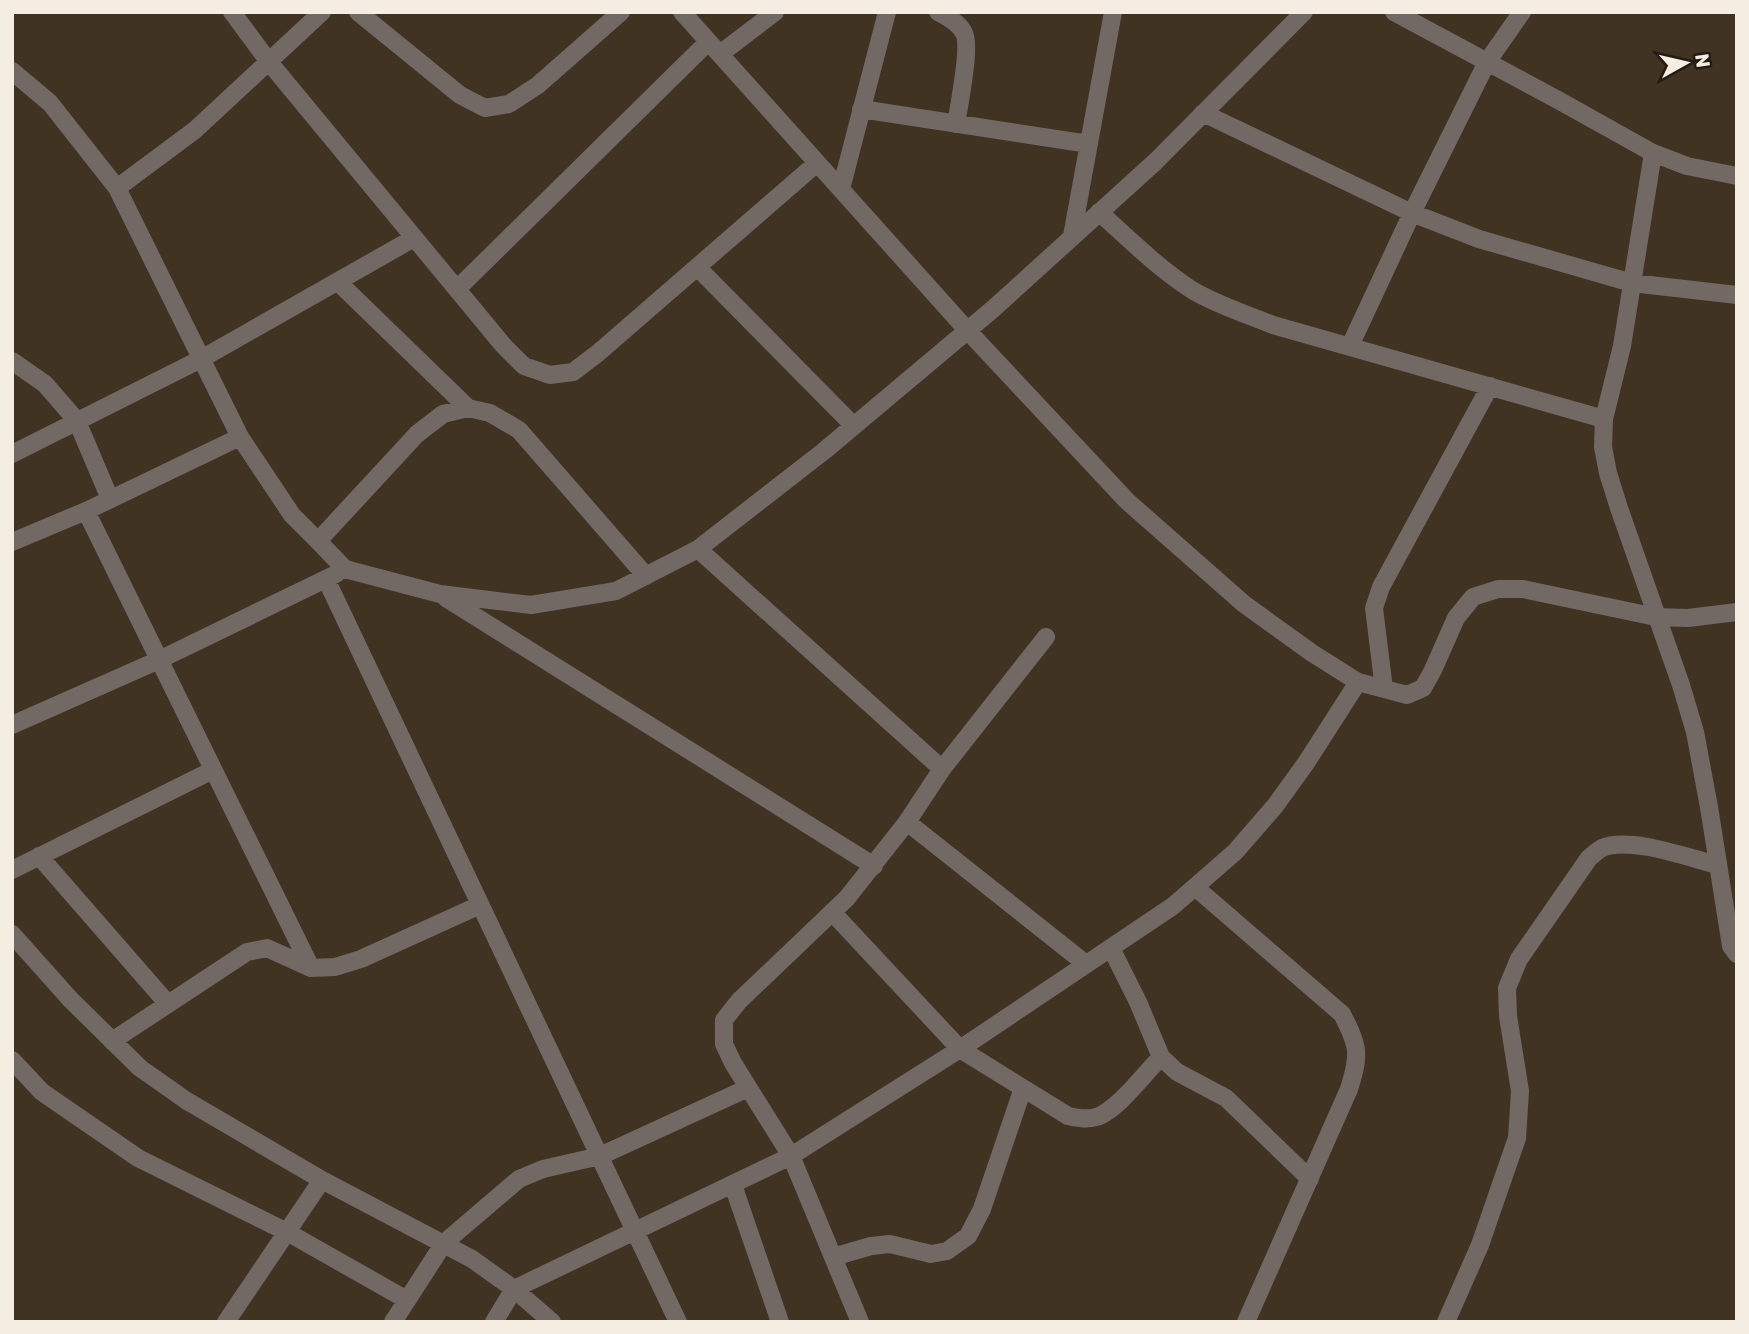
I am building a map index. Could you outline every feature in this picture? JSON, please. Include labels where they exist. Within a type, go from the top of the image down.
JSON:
[{"type":"street","points":[[232,12],[269,62],[503,345],[524,366],[550,375],[573,372],[598,353],[817,163]]},
{"type":"street","points":[[117,188],[195,130],[322,12]]},
{"type":"street","points":[[358,12],[460,95],[485,108],[509,104],[538,85],[621,12]]},
{"type":"street","points":[[682,12],[967,330],[1127,501],[1244,604],[1358,682],[1407,695],[1423,688],[1455,618],[1473,597],[1498,589],[1524,589],[1656,617],[1688,618],[1737,612]]},
{"type":"street","points":[[457,289],[714,48],[775,12]]},
{"type":"street","points":[[841,189],[887,12]]},
{"type":"street","points":[[938,12],[957,23],[966,36],[956,124]]},
{"type":"street","points":[[1072,236],[1113,12]]},
{"type":"street","points":[[12,71],[50,103],[117,188],[240,437],[292,515],[345,569],[440,594],[531,605],[617,591],[698,549],[854,426],[967,330],[1155,162],[1304,12]]},
{"type":"street","points":[[1394,12],[1653,153],[1687,166],[1737,176]]},
{"type":"street","points":[[1350,346],[1487,62],[1522,12]]},
{"type":"street","points":[[862,109],[1089,144]]},
{"type":"street","points":[[1203,113],[1412,213],[1479,239],[1632,283],[1737,295]]},
{"type":"street","points":[[1653,153],[1622,346],[1604,419],[1603,447],[1608,473],[1695,732],[1731,946],[1737,954]]},
{"type":"street","points":[[1099,212],[1156,263],[1212,300],[1273,325],[1604,419]]},
{"type":"street","points":[[12,454],[201,359],[414,238]]},
{"type":"street","points":[[697,267],[854,426]]},
{"type":"street","points":[[338,282],[468,408]]},
{"type":"street","points":[[12,361],[45,384],[77,421],[110,499]]},
{"type":"street","points":[[1384,689],[1374,608],[1381,587],[1490,386]]},
{"type":"street","points":[[318,541],[417,434],[443,414],[468,408],[491,413],[519,430],[646,576]]},
{"type":"street","points":[[12,542],[86,511],[240,437]]},
{"type":"street","points":[[86,511],[311,968]]},
{"type":"street","points":[[698,549],[942,769]]},
{"type":"street","points":[[12,725],[159,660],[345,569]]},
{"type":"street","points":[[326,579],[678,1322]]},
{"type":"street","points":[[440,594],[874,866]]},
{"type":"street","points":[[860,1322],[791,1156],[724,1044],[724,1020],[874,866],[942,769],[1046,637]]},
{"type":"street","points":[[494,1322],[514,1289],[791,1156],[960,1049],[1173,906],[1235,852],[1275,806],[1358,682]]},
{"type":"street","points":[[12,870],[213,770]]},
{"type":"street","points":[[907,822],[1086,964]]},
{"type":"street","points":[[1446,1322],[1480,1245],[1517,1138],[1520,1091],[1508,1016],[1507,988],[1519,959],[1588,858],[1603,848],[1621,845],[1643,847],[1718,865]]},
{"type":"street","points":[[39,856],[168,1004]]},
{"type":"street","points":[[1195,887],[1342,1014],[1354,1037],[1358,1062],[1349,1090],[1249,1321]]},
{"type":"street","points":[[112,1041],[247,952],[267,948],[311,968],[335,967],[362,959],[480,905]]},
{"type":"street","points":[[832,912],[960,1049],[1069,1116],[1086,1119],[1099,1117],[1112,1108],[1161,1057]]},
{"type":"street","points":[[12,934],[70,999],[140,1068],[187,1101],[321,1180],[472,1259],[514,1289],[552,1322]]},
{"type":"street","points":[[1111,948],[1161,1057],[1177,1072],[1226,1098],[1310,1179]]},
{"type":"street","points":[[12,1060],[42,1092],[138,1158],[287,1232],[407,1300]]},
{"type":"street","points":[[393,1322],[444,1243],[519,1179],[543,1168],[600,1156],[748,1088]]},
{"type":"street","points":[[832,1256],[890,1244],[931,1254],[947,1251],[968,1236],[982,1209],[1023,1088]]},
{"type":"street","points":[[226,1322],[321,1180]]},
{"type":"street","points":[[733,1185],[780,1322]]}]
